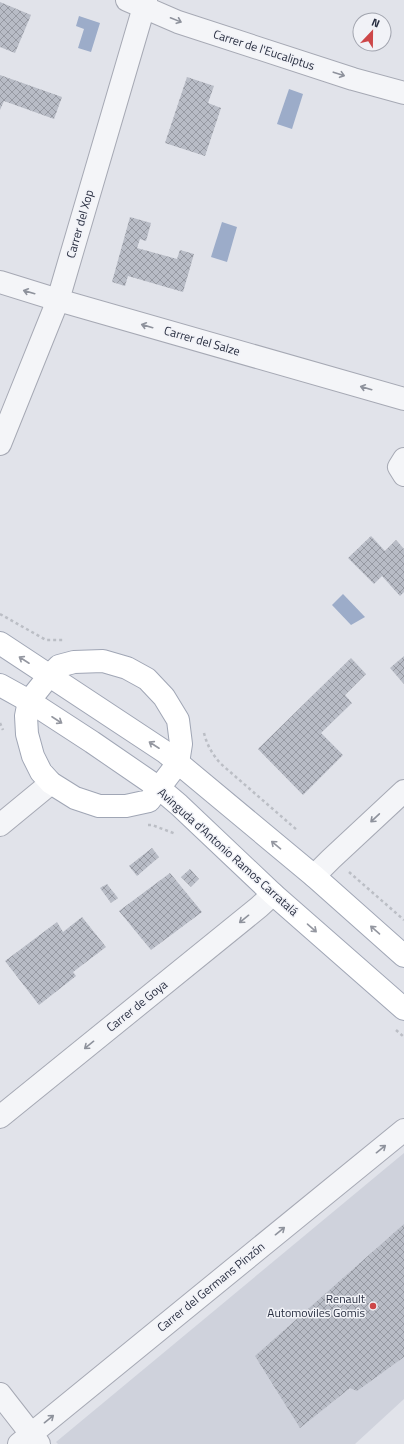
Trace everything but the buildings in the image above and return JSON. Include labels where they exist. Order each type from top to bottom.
[{"type":"main road","points":[[0,644],[165,752],[314,876],[404,956]]},
{"type":"main road","points":[[103,661],[127,668],[147,678],[164,697],[178,720],[181,744],[178,763],[149,801],[126,806],[99,806],[75,798],[51,783],[41,772],[33,756],[27,734],[26,716],[29,702],[49,676],[59,666],[74,662],[103,661]]},
{"type":"main road","name":"Avinguda d'Antonio Ramos Carratalá","points":[[0,685],[92,742],[159,788],[274,894],[404,1009]]},
{"type":"street","name":"Carrer de l'Eucaliptus","points":[[139,2],[178,22],[353,79],[404,93]]},
{"type":"street","name":"Carrer del Xop","points":[[0,444],[58,300],[139,2]]},
{"type":"street","name":"Carrer del Salze","points":[[0,282],[404,399]]},
{"type":"street","points":[[404,459],[399,467],[404,475]]},
{"type":"street","points":[[0,825],[51,783]]},
{"type":"street","points":[[314,876],[404,791]]},
{"type":"street","name":"Carrer de Goya","points":[[0,1117],[274,894]]},
{"type":"street","name":"Carrer del Germans Pinzón","points":[[30,1441],[404,1130]]},
{"type":"street","points":[[0,1394],[30,1441]]},
{"type":"path","points":[[0,614],[46,640],[70,640]]},
{"type":"path","points":[[0,723],[4,734]]},
{"type":"path","points":[[204,732],[209,748],[214,757],[300,833]]},
{"type":"path","points":[[144,825],[152,825],[178,835]]},
{"type":"path","points":[[331,859],[349,872],[404,920]]},
{"type":"path","points":[[392,1027],[404,1037]]},
{"type":"shaded area","points":[[404,1153],[404,1399],[355,1444],[58,1444],[56,1442]]},
{"type":"water","points":[[79,16],[100,23],[91,52],[78,48],[84,29],[76,26]]},
{"type":"water","points":[[289,89],[303,94],[292,129],[277,124]]},
{"type":"water","points":[[222,222],[237,227],[227,262],[211,257]]},
{"type":"water","points":[[343,594],[365,617],[351,625],[332,605]]},
{"type":"place","name":"Renault Automoviles Gomis","points":[[373,1306]]}]
